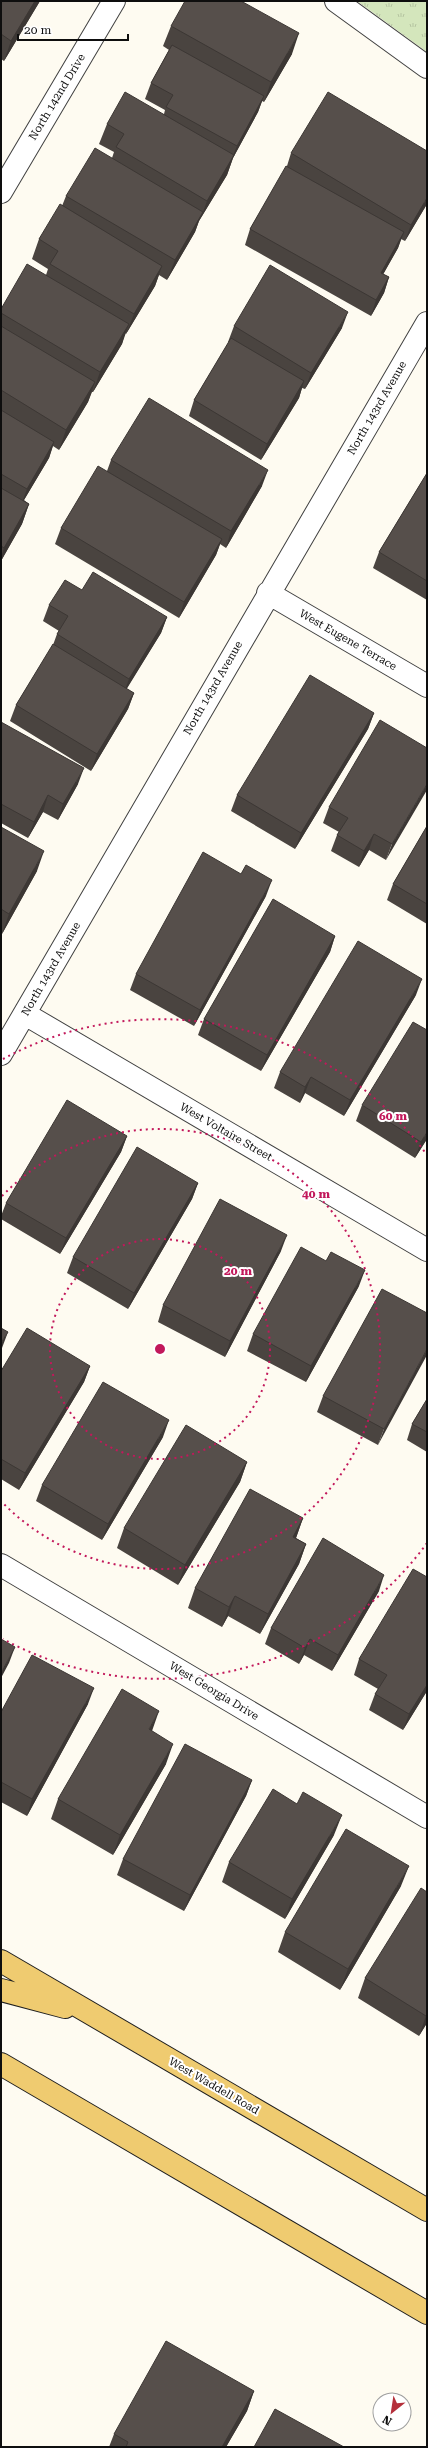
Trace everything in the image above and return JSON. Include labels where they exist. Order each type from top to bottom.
[{"type":"main road","name":"West Waddell Road","points":[[1,1961],[427,2210]]},
{"type":"main road","points":[[1,1990],[91,2014]]},
{"type":"main road","points":[[1,2064],[427,2313]]},
{"type":"street","name":"North 142nd Drive","points":[[1,192],[114,1]]},
{"type":"street","points":[[336,1],[427,68]]},
{"type":"street","name":"North 143rd Avenue","points":[[1,1054],[268,593],[427,323]]},
{"type":"street","name":"West Eugene Terrace","points":[[268,593],[427,686]]},
{"type":"street","name":"West Voltaire Street","points":[[25,1014],[427,1250]]},
{"type":"street","name":"West Georgia Drive","points":[[1,1565],[427,1817]]},
{"type":"green space","points":[[357,1],[427,1],[427,52]]},
{"type":"building","points":[[1,1],[35,1],[11,41],[1,34]]},
{"type":"building","points":[[185,1],[241,1],[299,33],[271,82],[171,26]]},
{"type":"building","points":[[172,45],[264,96],[237,146],[166,107],[173,95],[151,83]]},
{"type":"building","points":[[125,92],[234,155],[207,201],[116,147],[124,134],[107,124]]},
{"type":"building","points":[[328,92],[427,151],[427,198],[411,225],[291,153]]},
{"type":"building","points":[[95,148],[203,212],[175,260],[66,196]]},
{"type":"building","points":[[286,166],[404,232],[381,273],[389,277],[376,300],[250,229]]},
{"type":"building","points":[[60,204],[162,266],[134,314],[50,264],[58,251],[39,239]]},
{"type":"building","points":[[27,264],[129,324],[100,372],[1,313],[1,309]]},
{"type":"building","points":[[270,265],[348,312],[311,373],[234,326]]},
{"type":"building","points":[[1,326],[95,382],[66,430],[1,390]]},
{"type":"building","points":[[231,338],[304,381],[267,444],[194,400]]},
{"type":"building","points":[[149,398],[268,470],[231,531],[111,460]]},
{"type":"building","points":[[1,410],[54,442],[27,489],[1,474]]},
{"type":"building","points":[[98,466],[222,539],[184,602],[61,528]]},
{"type":"building","points":[[427,473],[427,581],[379,552]]},
{"type":"building","points":[[1,488],[29,504],[4,548],[1,546]]},
{"type":"building","points":[[93,572],[167,617],[129,679],[57,634],[68,616],[49,605],[65,580],[82,590]]},
{"type":"building","points":[[53,644],[134,693],[97,754],[16,705]]},
{"type":"building","points":[[310,675],[374,713],[301,833],[237,795]]},
{"type":"building","points":[[380,720],[427,748],[427,784],[392,844],[374,834],[364,851],[337,835],[348,818],[329,807]]},
{"type":"building","points":[[1,722],[84,768],[63,804],[48,795],[34,822],[1,804]]},
{"type":"building","points":[[427,826],[427,904],[393,884]]},
{"type":"building","points":[[1,827],[44,851],[9,914],[1,909]]},
{"type":"building","points":[[203,852],[241,874],[246,865],[272,880],[200,1010],[136,974]]},
{"type":"building","points":[[273,899],[335,936],[267,1055],[204,1019]]},
{"type":"building","points":[[358,941],[422,979],[350,1100],[311,1077],[305,1087],[280,1072]]},
{"type":"building","points":[[413,1022],[427,1030],[427,1132],[421,1142],[362,1105]]},
{"type":"building","points":[[67,1100],[127,1136],[66,1238],[6,1203]]},
{"type":"building","points":[[137,1147],[198,1183],[134,1293],[73,1257]]},
{"type":"building","points":[[220,1199],[287,1235],[230,1341],[163,1305]]},
{"type":"building","points":[[301,1247],[326,1261],[331,1252],[365,1270],[311,1366],[253,1334]]},
{"type":"building","points":[[382,1289],[427,1313],[427,1349],[384,1429],[323,1396]]},
{"type":"building","points":[[1,1328],[8,1332],[1,1343]]},
{"type":"building","points":[[27,1328],[90,1366],[25,1473],[1,1459],[1,1371]]},
{"type":"building","points":[[103,1382],[169,1420],[108,1524],[42,1485]]},
{"type":"building","points":[[427,1399],[427,1432],[412,1424]]},
{"type":"building","points":[[186,1425],[247,1462],[185,1565],[124,1528]]},
{"type":"building","points":[[250,1489],[303,1518],[293,1537],[306,1544],[268,1614],[235,1596],[229,1607],[195,1588]]},
{"type":"building","points":[[323,1538],[384,1575],[338,1655],[310,1639],[305,1648],[271,1628]]},
{"type":"building","points":[[413,1569],[427,1577],[427,1685],[409,1714],[375,1694],[387,1675],[359,1659]]},
{"type":"building","points":[[1,1639],[15,1647],[1,1673]]},
{"type":"building","points":[[32,1655],[94,1688],[32,1799],[1,1782],[1,1712]]},
{"type":"building","points":[[122,1689],[159,1711],[149,1729],[173,1744],[120,1835],[58,1799]]},
{"type":"building","points":[[185,1744],[252,1780],[190,1895],[123,1859]]},
{"type":"building","points":[[273,1789],[297,1804],[303,1792],[342,1815],[292,1899],[229,1862]]},
{"type":"building","points":[[346,1829],[409,1866],[348,1969],[285,1932]]},
{"type":"building","points":[[421,1888],[427,1892],[426,2016],[365,1978]]},
{"type":"building","points":[[166,2341],[254,2391],[222,2447],[126,2447],[128,2442],[114,2434]]},
{"type":"building","points":[[275,2409],[344,2447],[254,2447]]}]
